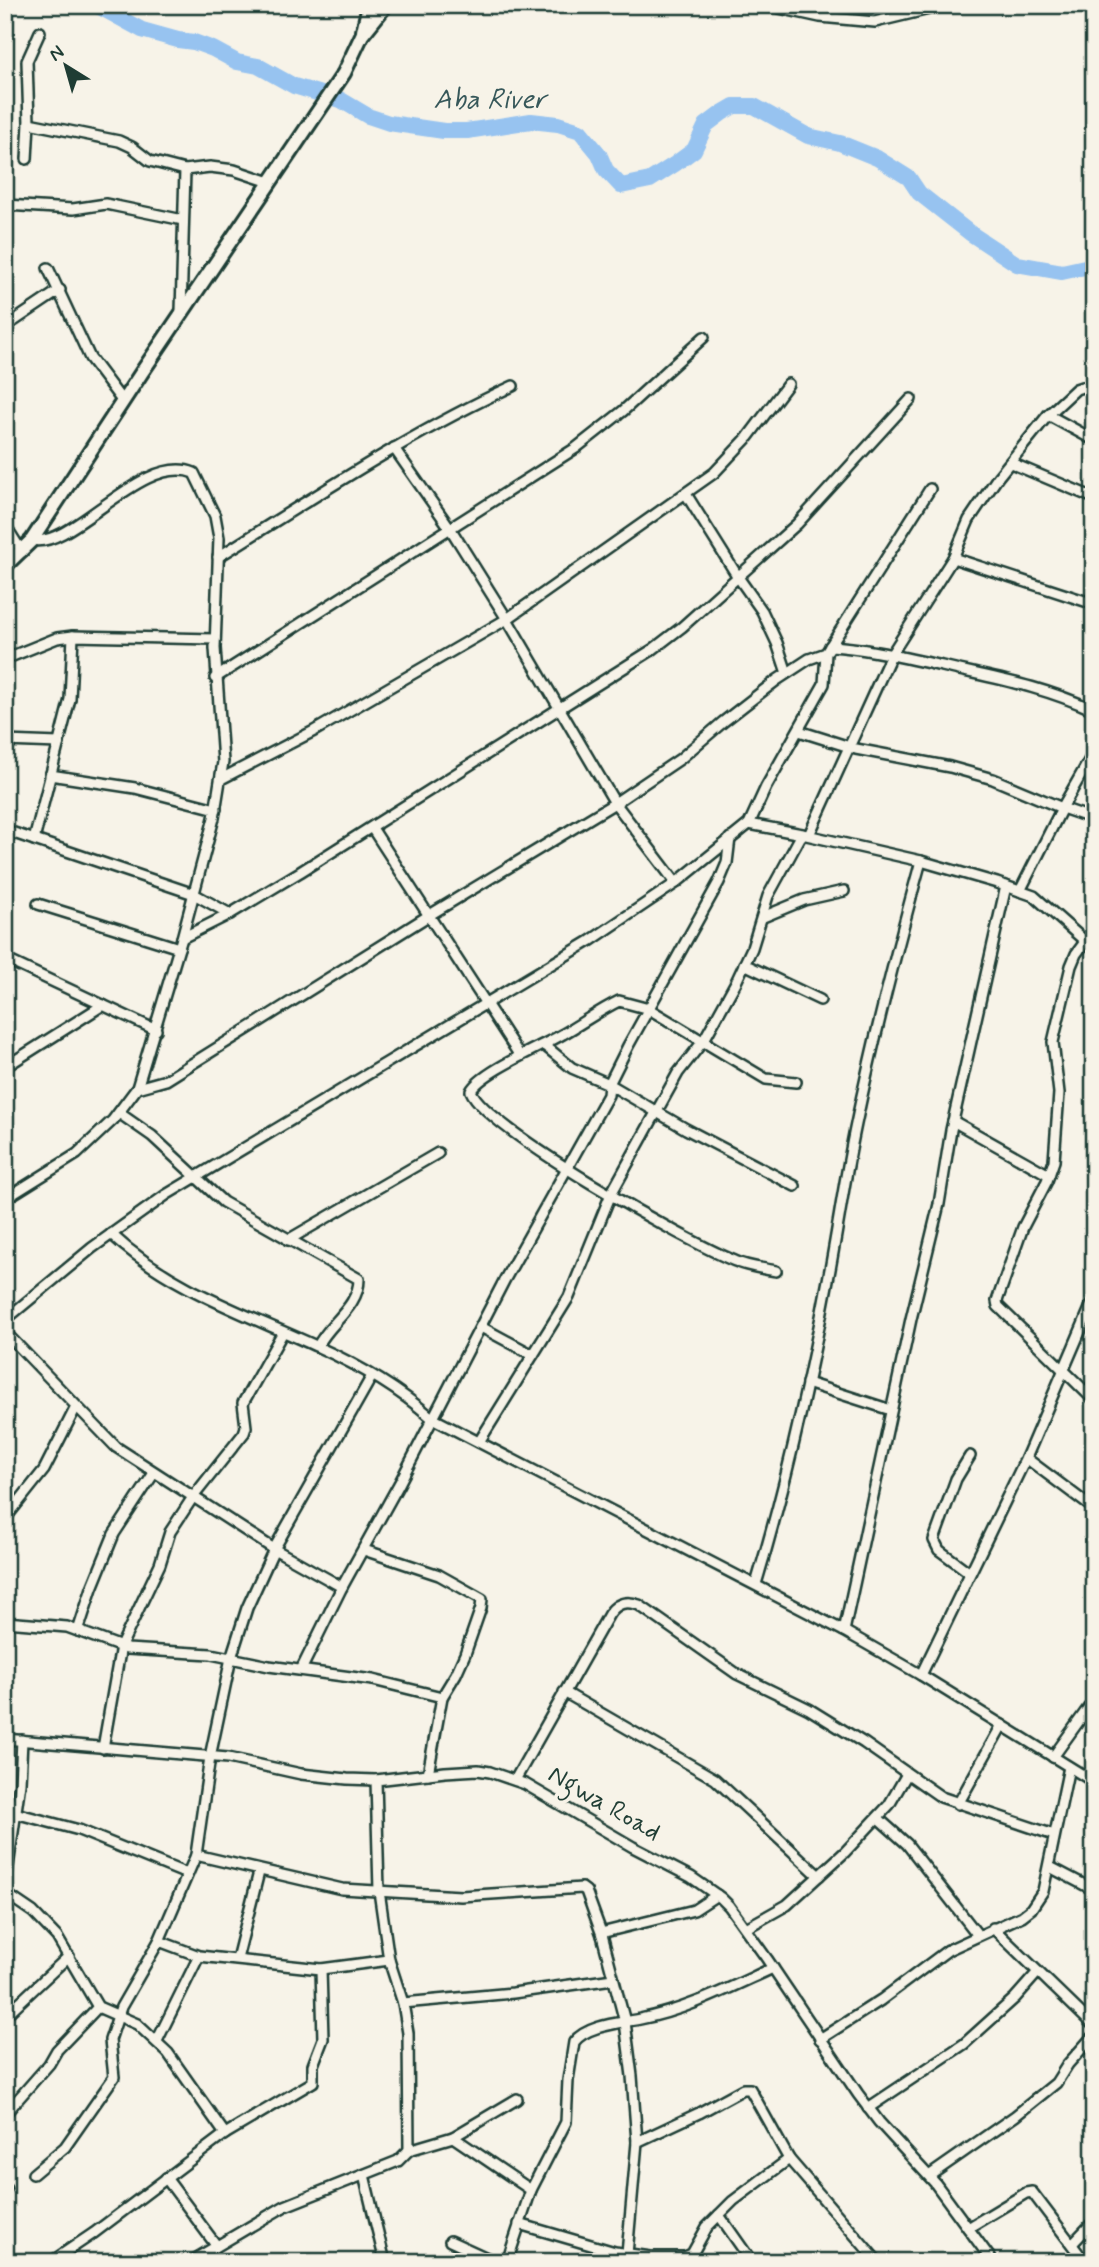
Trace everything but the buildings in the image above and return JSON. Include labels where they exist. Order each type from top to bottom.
[{"type":"street","points":[[5,566],[32,540],[344,73],[362,35],[369,5]]},
{"type":"street","points":[[362,35],[386,5]]},
{"type":"street","points":[[765,5],[820,17],[875,22],[946,5]]},
{"type":"street","points":[[27,159],[27,61],[40,32]]},
{"type":"street","points":[[29,123],[119,141],[150,161],[185,170],[210,167],[234,170],[270,182]]},
{"type":"street","points":[[181,314],[185,170]]},
{"type":"street","points":[[5,205],[73,208],[106,204],[183,220]]},
{"type":"street","points":[[48,268],[90,358],[123,402]]},
{"type":"street","points":[[5,327],[60,290]]},
{"type":"street","points":[[215,678],[576,448],[622,411],[704,337]]},
{"type":"street","points":[[221,779],[314,731],[507,619],[686,494],[723,464],[748,437],[788,384]]},
{"type":"street","points":[[218,557],[394,448],[458,411],[513,386]]},
{"type":"street","points":[[479,1442],[575,1284],[581,1263],[611,1194],[678,1073],[704,1040],[744,964],[776,880],[806,834],[891,655],[953,558],[969,520],[998,477],[1048,415],[1076,389],[1082,387],[1094,390]]},
{"type":"street","points":[[38,904],[181,943],[372,828],[652,650],[682,627],[805,516],[911,399]]},
{"type":"street","points":[[1048,415],[1094,440]]},
{"type":"street","points":[[394,448],[450,528],[507,619],[615,803],[676,883]]},
{"type":"street","points":[[1011,463],[1094,498]]},
{"type":"street","points":[[5,1199],[77,1154],[119,1113],[137,1088],[181,943],[216,809],[223,740],[215,678],[219,538],[215,516],[194,473],[183,469],[164,472],[111,499],[54,538],[41,543],[32,540]]},
{"type":"street","points":[[5,1320],[111,1234],[196,1176],[598,936],[676,883],[749,824],[766,787],[824,684],[828,650],[930,489]]},
{"type":"street","points":[[686,494],[766,620],[787,673]]},
{"type":"street","points":[[5,525],[22,552]]},
{"type":"street","points":[[953,558],[1094,604]]},
{"type":"street","points":[[5,659],[57,638],[73,636],[215,639]]},
{"type":"street","points":[[34,840],[70,699],[73,636]]},
{"type":"street","points":[[137,1088],[166,1080],[615,803],[680,759],[730,716],[787,673],[828,650],[866,648],[1018,682],[1049,691],[1094,710]]},
{"type":"street","points":[[799,731],[849,747],[950,767],[993,779],[1094,819]]},
{"type":"street","points":[[5,741],[59,743]]},
{"type":"street","points":[[1020,891],[1094,752]]},
{"type":"street","points":[[50,775],[135,788],[216,809]]},
{"type":"street","points":[[749,824],[806,834],[921,862],[1034,896],[1094,949]]},
{"type":"street","points":[[372,828],[520,1056]]},
{"type":"street","points":[[5,830],[194,894],[230,914]]},
{"type":"street","points":[[301,1670],[505,1279],[569,1168],[608,1095],[609,1084],[719,882],[727,863],[730,838]]},
{"type":"street","points":[[756,1584],[776,1517],[807,1383],[856,1124],[890,975],[921,862]]},
{"type":"street","points":[[844,1631],[1006,886]]},
{"type":"street","points":[[763,917],[804,900],[844,891]]},
{"type":"street","points":[[1085,942],[1071,966],[1053,1042],[1059,1093],[1056,1149],[1049,1175],[1023,1227],[996,1301],[1094,1400]]},
{"type":"street","points":[[5,959],[156,1030]]},
{"type":"street","points":[[744,964],[820,999]]},
{"type":"street","points":[[776,1271],[748,1266],[725,1257],[611,1194],[508,1130],[484,1110],[472,1095],[472,1088],[520,1056],[619,1001],[649,1009],[766,1079],[796,1083]]},
{"type":"street","points":[[5,1067],[103,1006]]},
{"type":"street","points":[[544,1045],[572,1068],[609,1084],[795,1186]]},
{"type":"street","points":[[119,1113],[152,1136],[230,1207],[359,1279],[359,1287],[352,1303],[327,1329],[318,1346]]},
{"type":"street","points":[[953,1121],[1049,1175]]},
{"type":"street","points":[[288,1240],[438,1153]]},
{"type":"street","points":[[111,1234],[144,1261],[177,1282],[318,1346],[404,1396],[432,1418],[844,1631],[921,1675],[1094,1782]]},
{"type":"street","points":[[921,1675],[1026,1458],[1094,1299]]},
{"type":"street","points":[[481,1327],[533,1355]]},
{"type":"street","points":[[5,1332],[116,1447],[274,1549],[342,1587]]},
{"type":"street","points":[[103,1748],[121,1647],[160,1564],[170,1532],[193,1497],[244,1433],[246,1427],[243,1403],[283,1332]]},
{"type":"street","points":[[33,2174],[65,2147],[108,2089],[115,2071],[110,2040],[128,1994],[159,1941],[196,1856],[210,1757],[231,1658],[256,1587],[274,1549],[372,1376]]},
{"type":"street","points":[[807,1383],[891,1410]]},
{"type":"street","points":[[5,1519],[44,1470],[76,1407]]},
{"type":"street","points":[[970,1455],[956,1479],[934,1540],[939,1550],[970,1573]]},
{"type":"street","points":[[1026,1458],[1094,1509]]},
{"type":"street","points":[[78,1631],[114,1534],[154,1473]]},
{"type":"street","points":[[364,1550],[439,1575],[482,1599],[465,1654],[442,1697],[428,1774]]},
{"type":"street","points":[[515,1780],[614,1608],[621,1603],[633,1603],[737,1674],[809,1709],[864,1743],[941,1797],[1054,1835]]},
{"type":"street","points":[[5,1622],[48,1624],[135,1650],[211,1654],[373,1680],[442,1697]]},
{"type":"street","points":[[564,1692],[715,1779],[819,1876]]},
{"type":"street","points":[[1054,1757],[1094,1700]]},
{"type":"street","points":[[958,1804],[1002,1725]]},
{"type":"street","name":"Ngwa Road","points":[[5,1739],[158,1750],[228,1758],[301,1774],[376,1780],[478,1770],[515,1780],[538,1790],[633,1847],[691,1877],[729,1906],[868,2108],[929,2176],[993,2262]]},
{"type":"street","points":[[22,1740],[5,1890],[46,1924],[69,1956],[98,2007],[137,2024],[157,2040],[188,2079],[225,2134]]},
{"type":"street","points":[[820,2039],[881,2000],[947,1950],[977,1934],[1022,1916],[1031,1909],[1043,1891],[1050,1867],[1069,1767]]},
{"type":"street","points":[[746,1928],[788,1905],[819,1876],[878,1818],[897,1793],[907,1774]]},
{"type":"street","points":[[376,1780],[379,1891],[389,1960],[403,2003],[408,2033],[409,2150]]},
{"type":"street","points":[[15,1813],[79,1830],[187,1874]]},
{"type":"street","points":[[878,1818],[907,1844],[977,1934]]},
{"type":"street","points":[[196,1856],[342,1889],[461,1896],[582,1888],[590,1896],[625,2022],[637,2142],[627,2253]]},
{"type":"street","points":[[1050,1867],[1094,1890]]},
{"type":"street","points":[[237,1959],[259,1872]]},
{"type":"street","points":[[602,1935],[605,1932],[694,1910],[717,1895]]},
{"type":"street","points":[[992,1928],[1094,2026]]},
{"type":"street","points":[[159,1941],[199,1956],[321,1969],[389,1960]]},
{"type":"street","points":[[5,2017],[69,1956]]},
{"type":"street","points":[[157,2040],[199,1956]]},
{"type":"street","points":[[508,2262],[531,2190],[566,2122],[568,2080],[575,2042],[585,2033],[678,2009],[773,1968]]},
{"type":"street","points":[[51,2262],[94,2233],[225,2134],[313,2082],[313,2065],[323,2039],[321,1969]]},
{"type":"street","points":[[868,2108],[964,2045],[1015,1998],[1038,1972]]},
{"type":"street","points":[[403,2003],[513,1993],[613,1979]]},
{"type":"street","points":[[5,2114],[49,2064],[57,2050],[98,2007]]},
{"type":"street","points":[[929,2176],[1056,2084],[1068,2064],[1094,2035]]},
{"type":"street","points":[[637,2142],[678,2124],[743,2089],[750,2090],[789,2159],[878,2262]]},
{"type":"street","points":[[190,2262],[285,2206],[398,2161],[409,2150],[453,2137],[517,2099]]},
{"type":"street","points":[[453,2137],[531,2190]]},
{"type":"street","points":[[519,2224],[615,2252],[651,2259],[685,2257],[692,2254],[707,2227],[733,2201],[789,2159]]},
{"type":"street","points":[[363,2175],[382,2261]]},
{"type":"street","points":[[166,2178],[216,2245]]},
{"type":"street","points":[[968,2228],[1031,2192],[1085,2262]]},
{"type":"street","points":[[719,2215],[752,2262]]},
{"type":"street","points":[[1072,2244],[1094,2221]]},
{"type":"street","points":[[450,2241],[496,2262]]},
{"type":"waterway","name":"Aba River","points":[[96,5],[142,30],[213,49],[237,62],[258,66],[294,86],[341,100],[368,116],[389,123],[444,131],[467,131],[531,121],[558,124],[580,131],[599,154],[606,170],[621,186],[650,180],[675,164],[694,150],[706,125],[722,113],[734,106],[754,106],[808,136],[840,143],[877,158],[909,178],[919,193],[970,233],[1017,264],[1062,272],[1094,265]]}]
